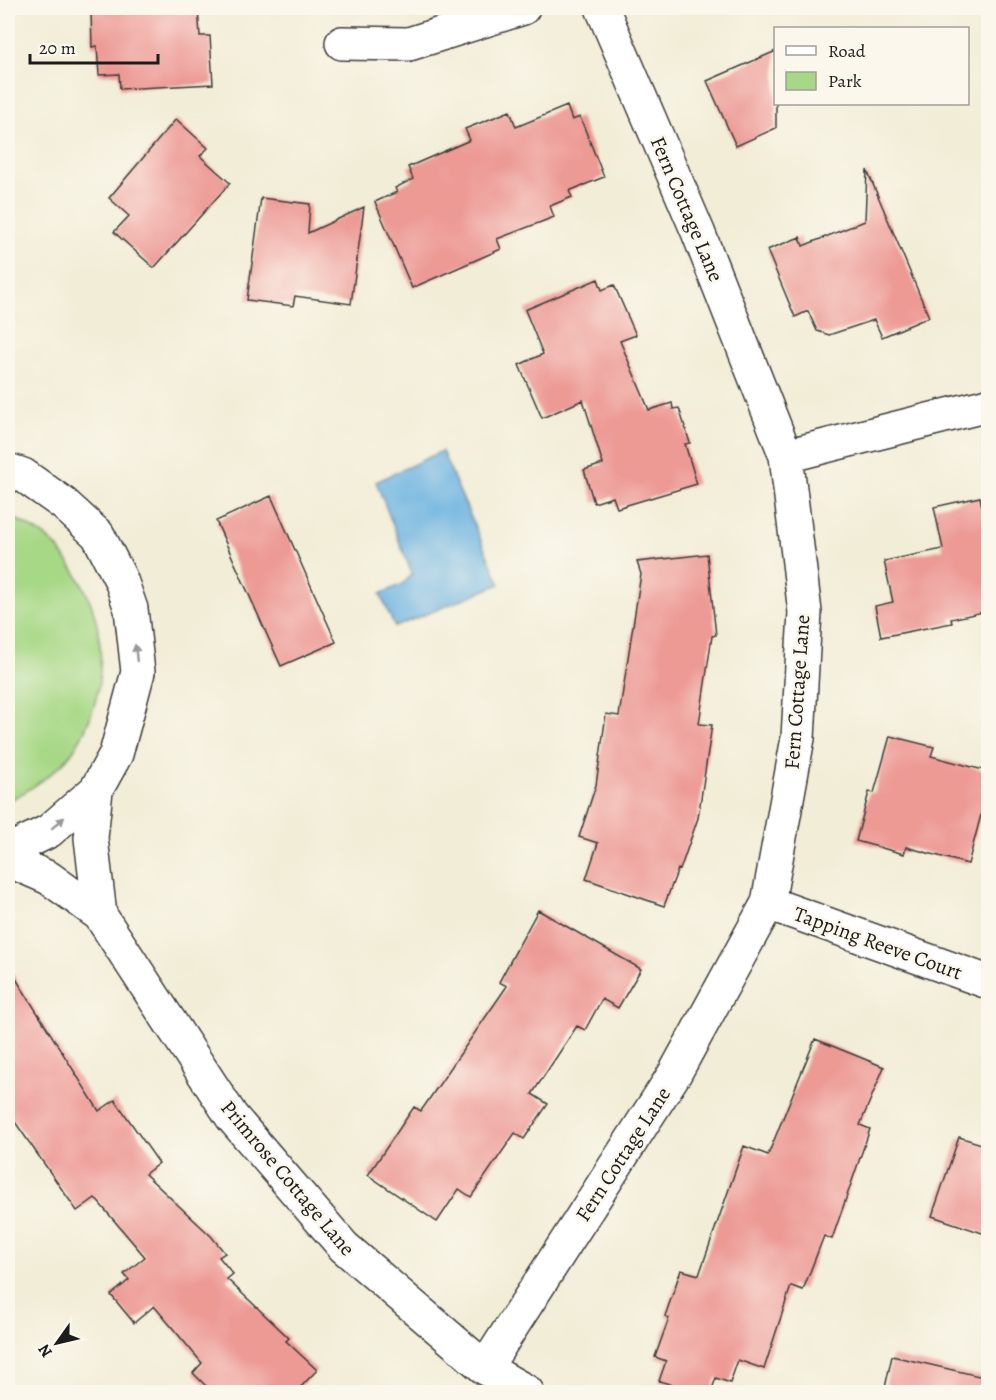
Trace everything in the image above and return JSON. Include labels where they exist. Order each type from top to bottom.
[{"type":"street","points":[[342,43],[409,44],[523,8]]},
{"type":"street","name":"Fern Cottage Lane","points":[[485,1368],[675,1073],[768,903],[798,738],[805,612],[786,456],[698,232],[602,8]]},
{"type":"street","points":[[786,456],[988,405]]},
{"type":"street","points":[[8,851],[49,831],[96,790],[116,754],[138,672],[131,609],[121,579],[98,535],[64,504],[13,465]]},
{"type":"street","name":"Primrose Cottage Lane","points":[[96,790],[91,838],[100,915]]},
{"type":"street","name":"Primrose Cottage Lane","points":[[8,860],[49,878],[100,915],[232,1117],[344,1247],[485,1368],[527,1392]]},
{"type":"street","name":"Tapping Reeve Court","points":[[768,903],[988,982]]},
{"type":"green space","points":[[8,515],[49,540],[68,562],[82,584],[92,607],[98,631],[100,656],[99,681],[94,705],[73,751],[43,780],[8,801]]},
{"type":"water","points":[[442,451],[500,584],[395,627],[380,594],[403,584],[412,574],[376,482]]},
{"type":"building","points":[[198,8],[200,36],[210,36],[213,84],[120,89],[119,74],[99,75],[97,46],[92,47],[91,10]]},
{"type":"building","points":[[774,52],[776,128],[736,146],[707,81]]},
{"type":"building","points":[[567,106],[572,120],[580,117],[604,177],[569,191],[572,197],[550,206],[554,217],[497,239],[501,249],[412,288],[375,202],[397,192],[395,188],[413,179],[408,167],[470,140],[465,129],[510,111],[516,127]]},
{"type":"building","points":[[176,119],[208,148],[200,156],[230,183],[154,268],[114,232],[129,216],[109,198]]},
{"type":"building","points":[[867,170],[929,317],[882,337],[874,320],[829,335],[817,331],[808,311],[795,317],[767,250],[800,237],[803,246],[865,221]]},
{"type":"building","points":[[261,198],[310,204],[308,233],[364,207],[351,304],[295,296],[293,306],[247,300]]},
{"type":"building","points":[[598,279],[602,290],[614,285],[636,335],[620,341],[649,410],[672,403],[673,409],[679,408],[690,443],[685,444],[697,484],[617,508],[613,497],[594,503],[584,470],[603,464],[583,400],[542,418],[519,365],[543,354],[525,310]]},
{"type":"building","points":[[271,496],[336,642],[281,666],[216,521]]},
{"type":"building","points":[[980,497],[988,536],[988,611],[951,619],[952,623],[881,637],[875,606],[893,602],[884,561],[943,549],[934,507]]},
{"type":"building","points":[[707,554],[716,635],[712,636],[699,724],[712,725],[698,818],[680,870],[678,869],[664,906],[586,879],[598,843],[579,837],[596,785],[606,714],[619,716],[641,574],[637,562]]},
{"type":"building","points":[[890,736],[934,747],[931,756],[987,771],[982,791],[987,792],[968,864],[906,847],[904,854],[856,841],[869,792],[874,793]]},
{"type":"building","points":[[538,910],[641,969],[618,1008],[602,999],[585,1030],[577,1026],[532,1094],[548,1104],[524,1139],[515,1133],[471,1197],[459,1189],[437,1222],[368,1175],[414,1107],[421,1111],[507,986],[499,982]]},
{"type":"building","points":[[8,966],[99,1111],[115,1100],[159,1163],[145,1174],[211,1236],[225,1253],[219,1257],[233,1274],[227,1279],[289,1338],[286,1341],[317,1370],[296,1392],[212,1392],[193,1373],[202,1363],[154,1306],[134,1323],[111,1295],[129,1280],[124,1274],[145,1257],[95,1198],[77,1211],[8,1112]]},
{"type":"building","points":[[815,1039],[884,1067],[860,1125],[870,1129],[832,1239],[824,1236],[803,1290],[791,1286],[764,1369],[738,1360],[730,1383],[716,1378],[711,1392],[698,1392],[659,1381],[666,1361],[655,1357],[669,1318],[665,1316],[681,1270],[699,1275],[744,1146],[768,1155]]},
{"type":"building","points":[[959,1137],[988,1146],[988,1235],[932,1216]]},
{"type":"building","points":[[892,1356],[988,1378],[988,1392],[884,1392]]}]
